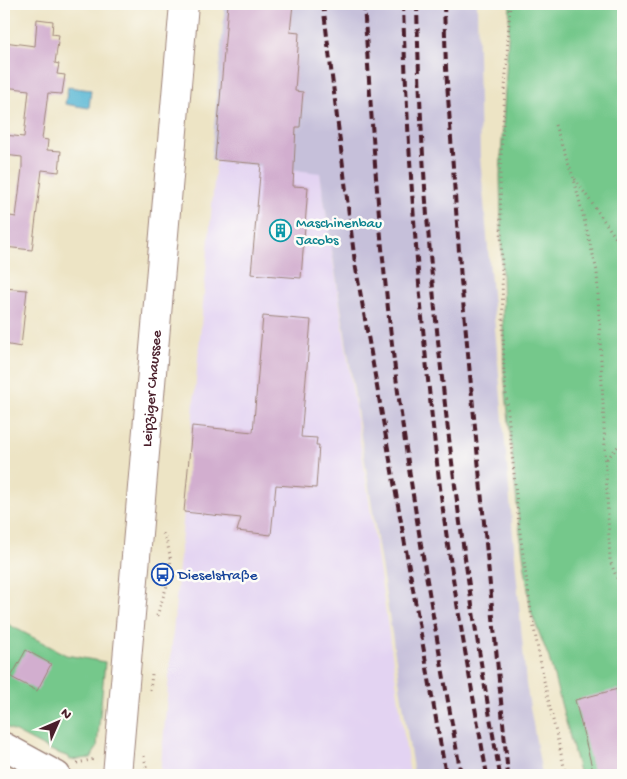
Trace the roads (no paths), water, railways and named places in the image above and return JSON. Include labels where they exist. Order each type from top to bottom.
[{"type":"main road","name":"Leipziger Chaussee","points":[[118,775],[184,4]]},
{"type":"street","points":[[4,746],[57,775]]},
{"type":"water","points":[[68,87],[91,90],[89,108],[65,104]]},
{"type":"railway","points":[[323,4],[355,263],[446,775]]},
{"type":"railway","points":[[364,4],[378,206],[397,383],[422,551],[461,775]]},
{"type":"railway","points":[[403,4],[414,220],[434,436],[451,564],[487,775]]},
{"type":"railway","points":[[417,4],[426,198],[444,391],[455,488],[500,775]]},
{"type":"railway","points":[[444,4],[446,68],[461,280],[508,775]]},
{"type":"place","name":"Maschinenbau Jacobs","points":[[280,231]]},
{"type":"place","name":"Dieselstraße","points":[[162,574]]}]
